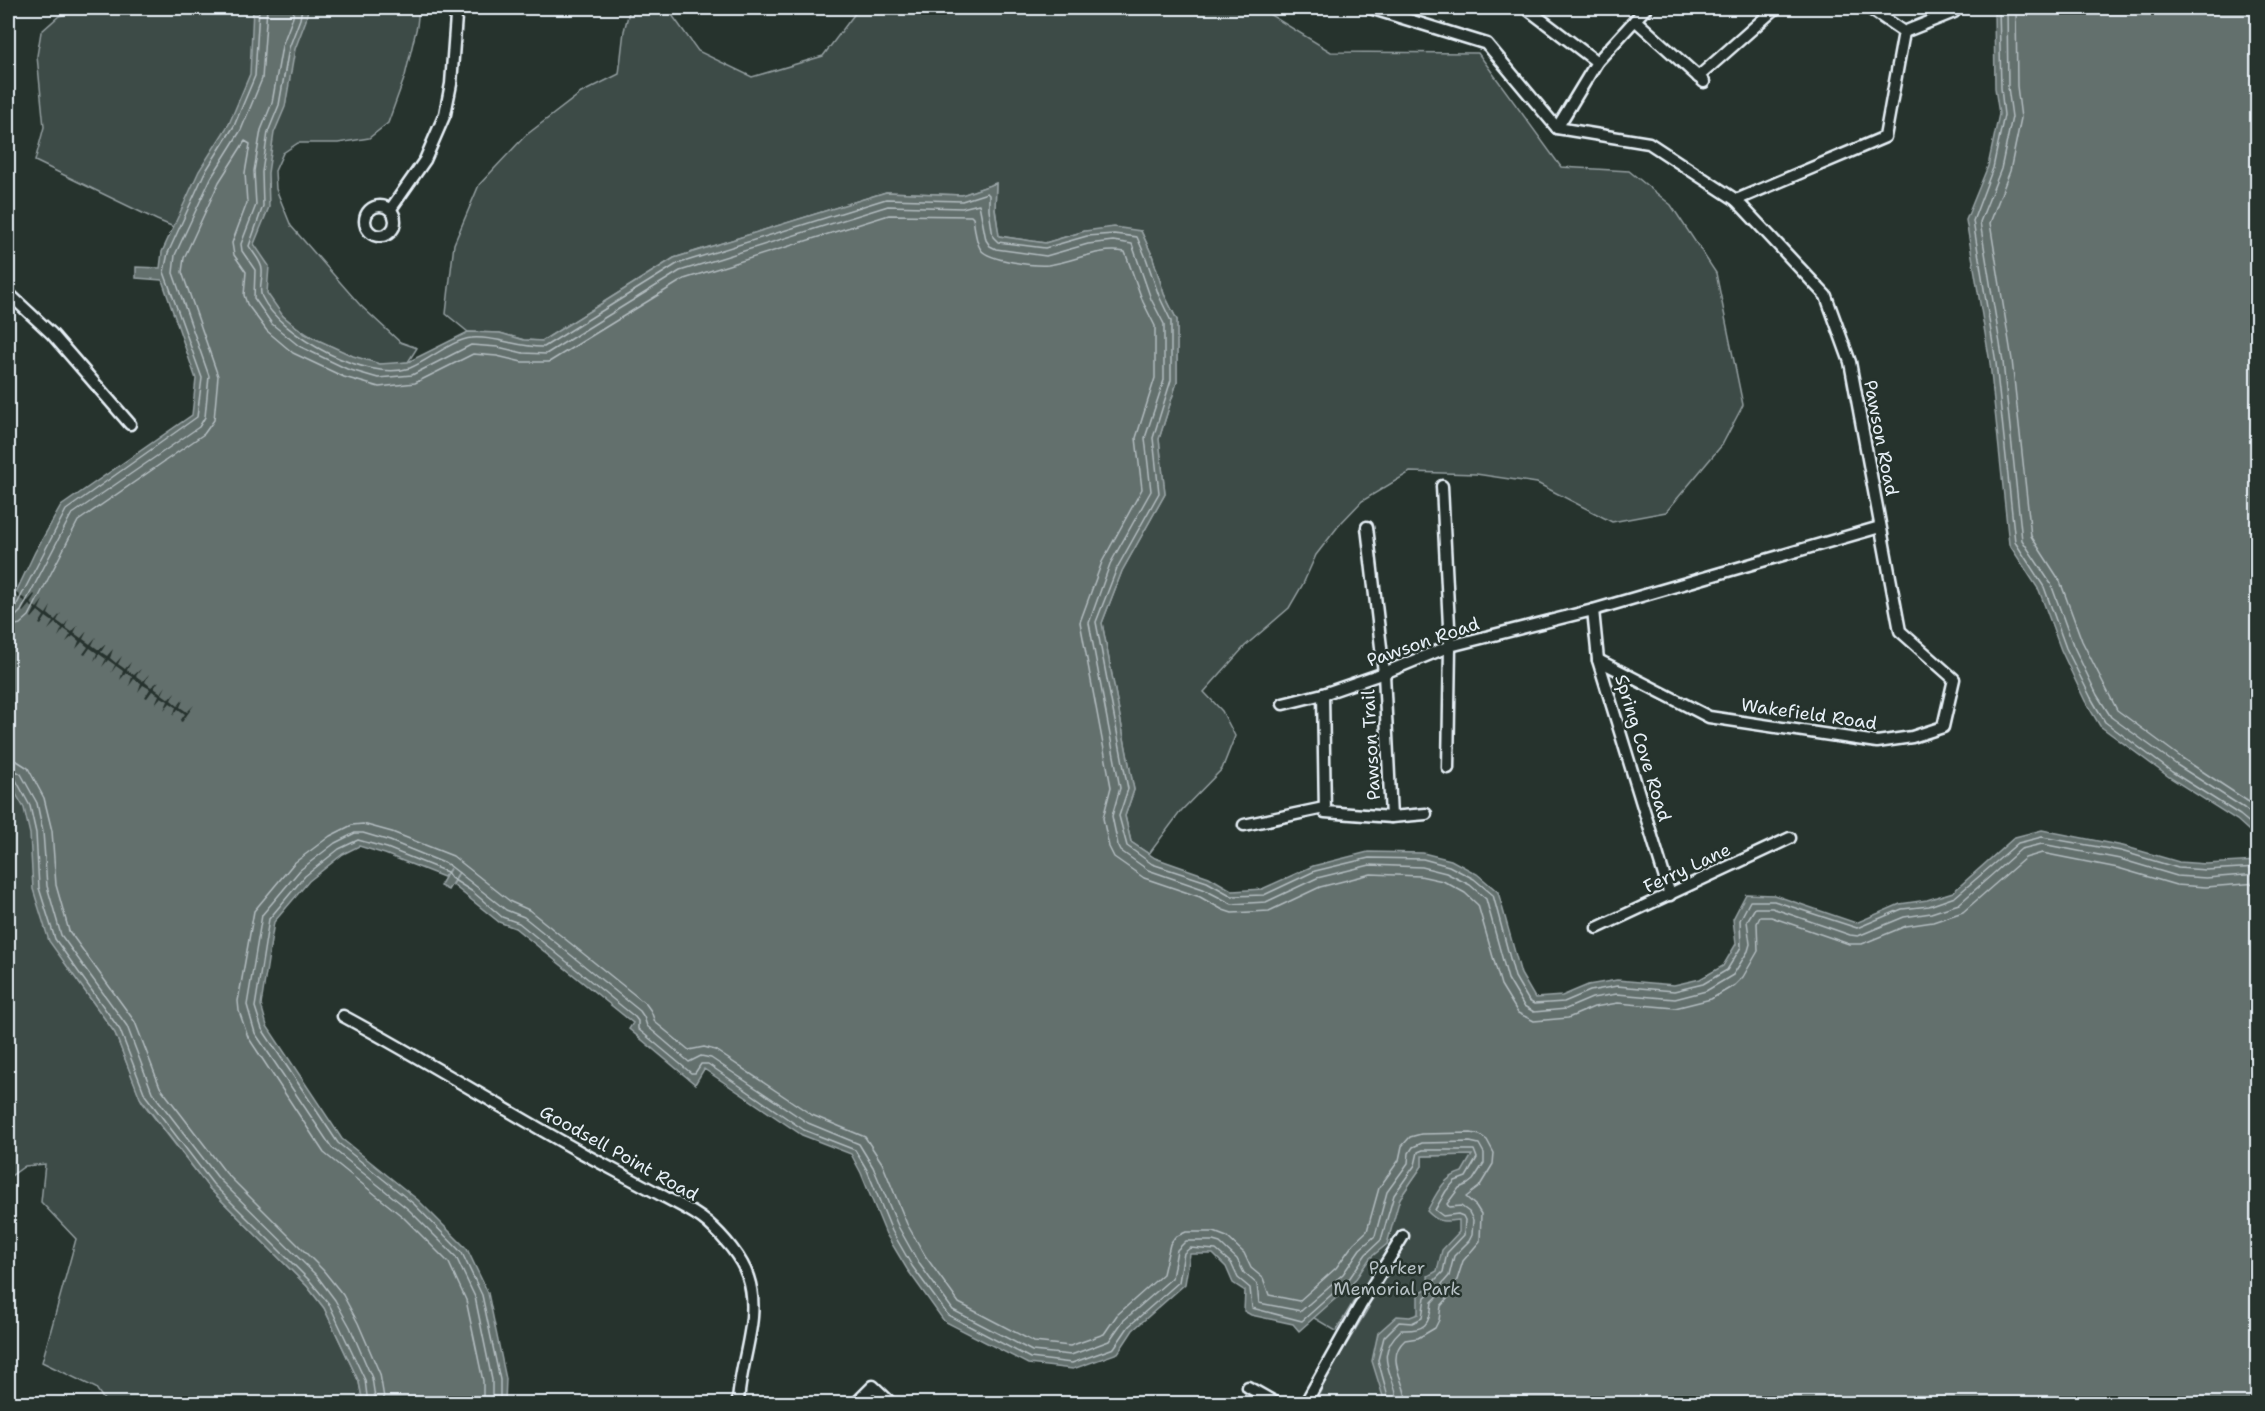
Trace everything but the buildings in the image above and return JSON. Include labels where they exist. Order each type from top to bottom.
[{"type":"street","points":[[390,210],[425,160],[445,114],[451,84],[456,16],[459,8]]},
{"type":"street","points":[[1370,8],[1487,44],[1557,128],[1597,62],[1646,8]]},
{"type":"street","points":[[1526,8],[1597,62]]},
{"type":"street","points":[[1635,20],[1701,79],[1776,8]]},
{"type":"street","points":[[1869,8],[1904,32]]},
{"type":"street","points":[[1904,32],[1954,12],[1957,8]]},
{"type":"street","points":[[1736,200],[1885,137],[1904,32]]},
{"type":"street","name":"Pawson Road","points":[[1283,704],[1323,694],[1384,673],[1450,646],[1593,610],[1880,526],[1850,362],[1826,296],[1736,200],[1649,143],[1557,128]]},
{"type":"street","points":[[8,292],[52,334],[130,424]]},
{"type":"street","points":[[1442,486],[1450,646],[1448,768]]},
{"type":"street","name":"Wakefield Road","points":[[1598,660],[1709,717],[1877,742],[1935,731],[1943,727],[1954,679],[1900,631],[1880,526]]},
{"type":"street","name":"Pawson Trail","points":[[1367,527],[1384,673],[1391,818]]},
{"type":"street","name":"Spring Cove Road","points":[[1593,610],[1598,660],[1670,895]]},
{"type":"street","points":[[1323,694],[1325,812],[1391,818],[1426,814]]},
{"type":"street","points":[[1244,825],[1324,808]]},
{"type":"street","name":"Ferry Lane","points":[[1597,928],[1790,838]]},
{"type":"street","name":"Goodsell Point Road","points":[[343,1016],[583,1153],[689,1210],[708,1223],[739,1260],[752,1289],[752,1316],[738,1404]]},
{"type":"street","points":[[1305,1404],[1360,1306],[1403,1236]]},
{"type":"street","points":[[855,1404],[873,1386],[892,1404]]},
{"type":"street","points":[[1248,1387],[1278,1404]]},
{"type":"green space","points":[[88,8],[419,8],[405,76],[388,123],[369,138],[338,143],[298,143],[283,153],[275,171],[276,189],[291,226],[360,305],[400,342],[417,348],[408,362],[383,364],[366,361],[316,340],[285,318],[274,306],[266,291],[268,266],[157,220],[35,161],[44,127],[37,56],[41,32],[59,16]]},
{"type":"green space","points":[[630,8],[667,8],[698,51],[752,77],[823,56],[859,8],[1259,8],[1331,52],[1478,53],[1561,167],[1629,171],[1671,205],[1716,273],[1743,405],[1722,445],[1666,512],[1612,522],[1537,483],[1476,474],[1410,472],[1362,501],[1340,524],[1316,555],[1289,608],[1245,646],[1204,692],[1222,711],[1235,736],[1222,769],[1181,811],[1149,854],[1131,842],[1125,816],[1134,790],[1102,623],[1122,571],[1165,494],[1159,439],[1177,382],[1177,320],[1164,294],[1152,255],[1141,231],[1085,231],[1045,243],[999,236],[995,209],[996,183],[962,195],[886,192],[674,258],[542,341],[524,340],[500,333],[468,332],[446,314],[454,244],[479,185],[525,136],[581,93],[619,74],[624,31]]},
{"type":"green space","points":[[8,766],[30,778],[64,962],[115,1033],[142,1102],[209,1188],[307,1286],[324,1308],[359,1382],[363,1403],[106,1403],[96,1388],[42,1362],[76,1239],[41,1202],[45,1164],[25,1166],[8,1178]]},
{"type":"green space","name":"Parker Memorial Park","points":[[1473,1155],[1467,1223],[1393,1403],[1315,1403],[1328,1375],[1369,1307],[1355,1299],[1336,1331],[1304,1312],[1400,1198],[1422,1166],[1422,1156]]},
{"type":"water","points":[[253,8],[308,8],[295,49],[285,107],[274,133],[268,173],[269,207],[254,244],[269,266],[267,293],[283,316],[305,334],[353,356],[380,364],[408,362],[468,332],[500,333],[524,340],[542,341],[674,258],[886,192],[962,195],[996,183],[995,209],[999,236],[1045,243],[1085,231],[1114,227],[1141,231],[1152,255],[1164,294],[1177,320],[1177,382],[1159,439],[1165,494],[1122,571],[1102,623],[1134,790],[1125,816],[1131,842],[1155,858],[1209,877],[1233,891],[1262,889],[1313,866],[1368,852],[1423,853],[1451,860],[1477,874],[1498,892],[1521,974],[1535,998],[1562,996],[1588,985],[1617,980],[1674,985],[1700,979],[1723,966],[1736,944],[1733,919],[1746,894],[1774,895],[1856,923],[1900,904],[1927,900],[1953,892],[2015,837],[2042,830],[2123,846],[2179,862],[2206,864],[2257,861],[2257,1403],[1385,1403],[1372,1361],[1378,1333],[1397,1316],[1410,1317],[1418,1314],[1418,1294],[1429,1287],[1428,1276],[1437,1271],[1442,1250],[1459,1232],[1459,1220],[1442,1221],[1427,1211],[1445,1182],[1455,1174],[1462,1172],[1472,1155],[1422,1156],[1422,1166],[1400,1198],[1387,1244],[1370,1258],[1353,1283],[1299,1331],[1293,1324],[1251,1315],[1244,1311],[1245,1291],[1233,1283],[1226,1267],[1213,1254],[1190,1254],[1185,1284],[1133,1330],[1118,1353],[1073,1369],[1028,1364],[944,1321],[907,1269],[886,1234],[851,1154],[802,1135],[704,1069],[695,1084],[629,1029],[633,1023],[515,928],[499,922],[453,885],[459,872],[448,890],[440,886],[451,867],[444,877],[359,846],[343,854],[309,881],[274,922],[261,1005],[267,1026],[342,1139],[418,1200],[467,1249],[488,1293],[506,1379],[505,1403],[363,1403],[359,1382],[324,1308],[307,1286],[209,1188],[140,1098],[115,1033],[49,941],[33,889],[30,834],[24,808],[8,780],[8,609],[35,552],[61,506],[192,415],[196,379],[162,280],[136,278],[136,267],[160,268],[162,252],[199,171],[229,124],[250,74]]},
{"type":"water","points":[[1994,8],[2257,8],[2257,838],[2237,820],[2169,777],[2100,726],[2085,701],[2061,650],[2039,590],[2009,544],[1990,363],[1966,220],[1988,166],[1999,114],[1995,88]]},
{"type":"pier","points":[[13,591],[28,601],[34,594],[30,603],[37,608],[43,600],[39,609],[46,614],[51,606],[48,614],[55,620],[61,613],[57,621],[64,626],[69,619],[65,627],[72,632],[78,625],[74,633],[81,638],[87,631],[83,639],[90,644],[96,637],[92,645],[99,650],[106,644],[101,652],[107,656],[113,649],[110,658],[116,663],[122,656],[118,664],[125,669],[131,662],[127,670],[134,675],[141,669],[136,676],[143,681],[149,674],[145,682],[151,687],[159,681],[154,688],[161,693],[166,686],[162,694],[169,699],[175,692],[171,700],[178,706],[184,698],[180,707],[187,712],[194,705],[182,722],[180,721],[185,714],[178,709],[173,716],[176,707],[170,703],[164,710],[168,701],[161,697],[155,704],[159,695],[152,691],[147,698],[145,697],[150,689],[143,685],[138,692],[141,683],[134,679],[129,686],[132,677],[126,673],[120,680],[123,671],[116,666],[111,673],[115,665],[108,660],[102,667],[106,659],[99,654],[94,661],[97,653],[90,648],[85,655],[83,654],[88,647],[82,642],[76,649],[79,641],[73,636],[66,642],[71,634],[64,629],[58,637],[62,628],[55,623],[48,630],[53,622],[46,617],[41,625],[39,624],[44,616],[38,611],[32,618],[35,609],[29,605],[23,612],[27,603],[12,594]]}]
